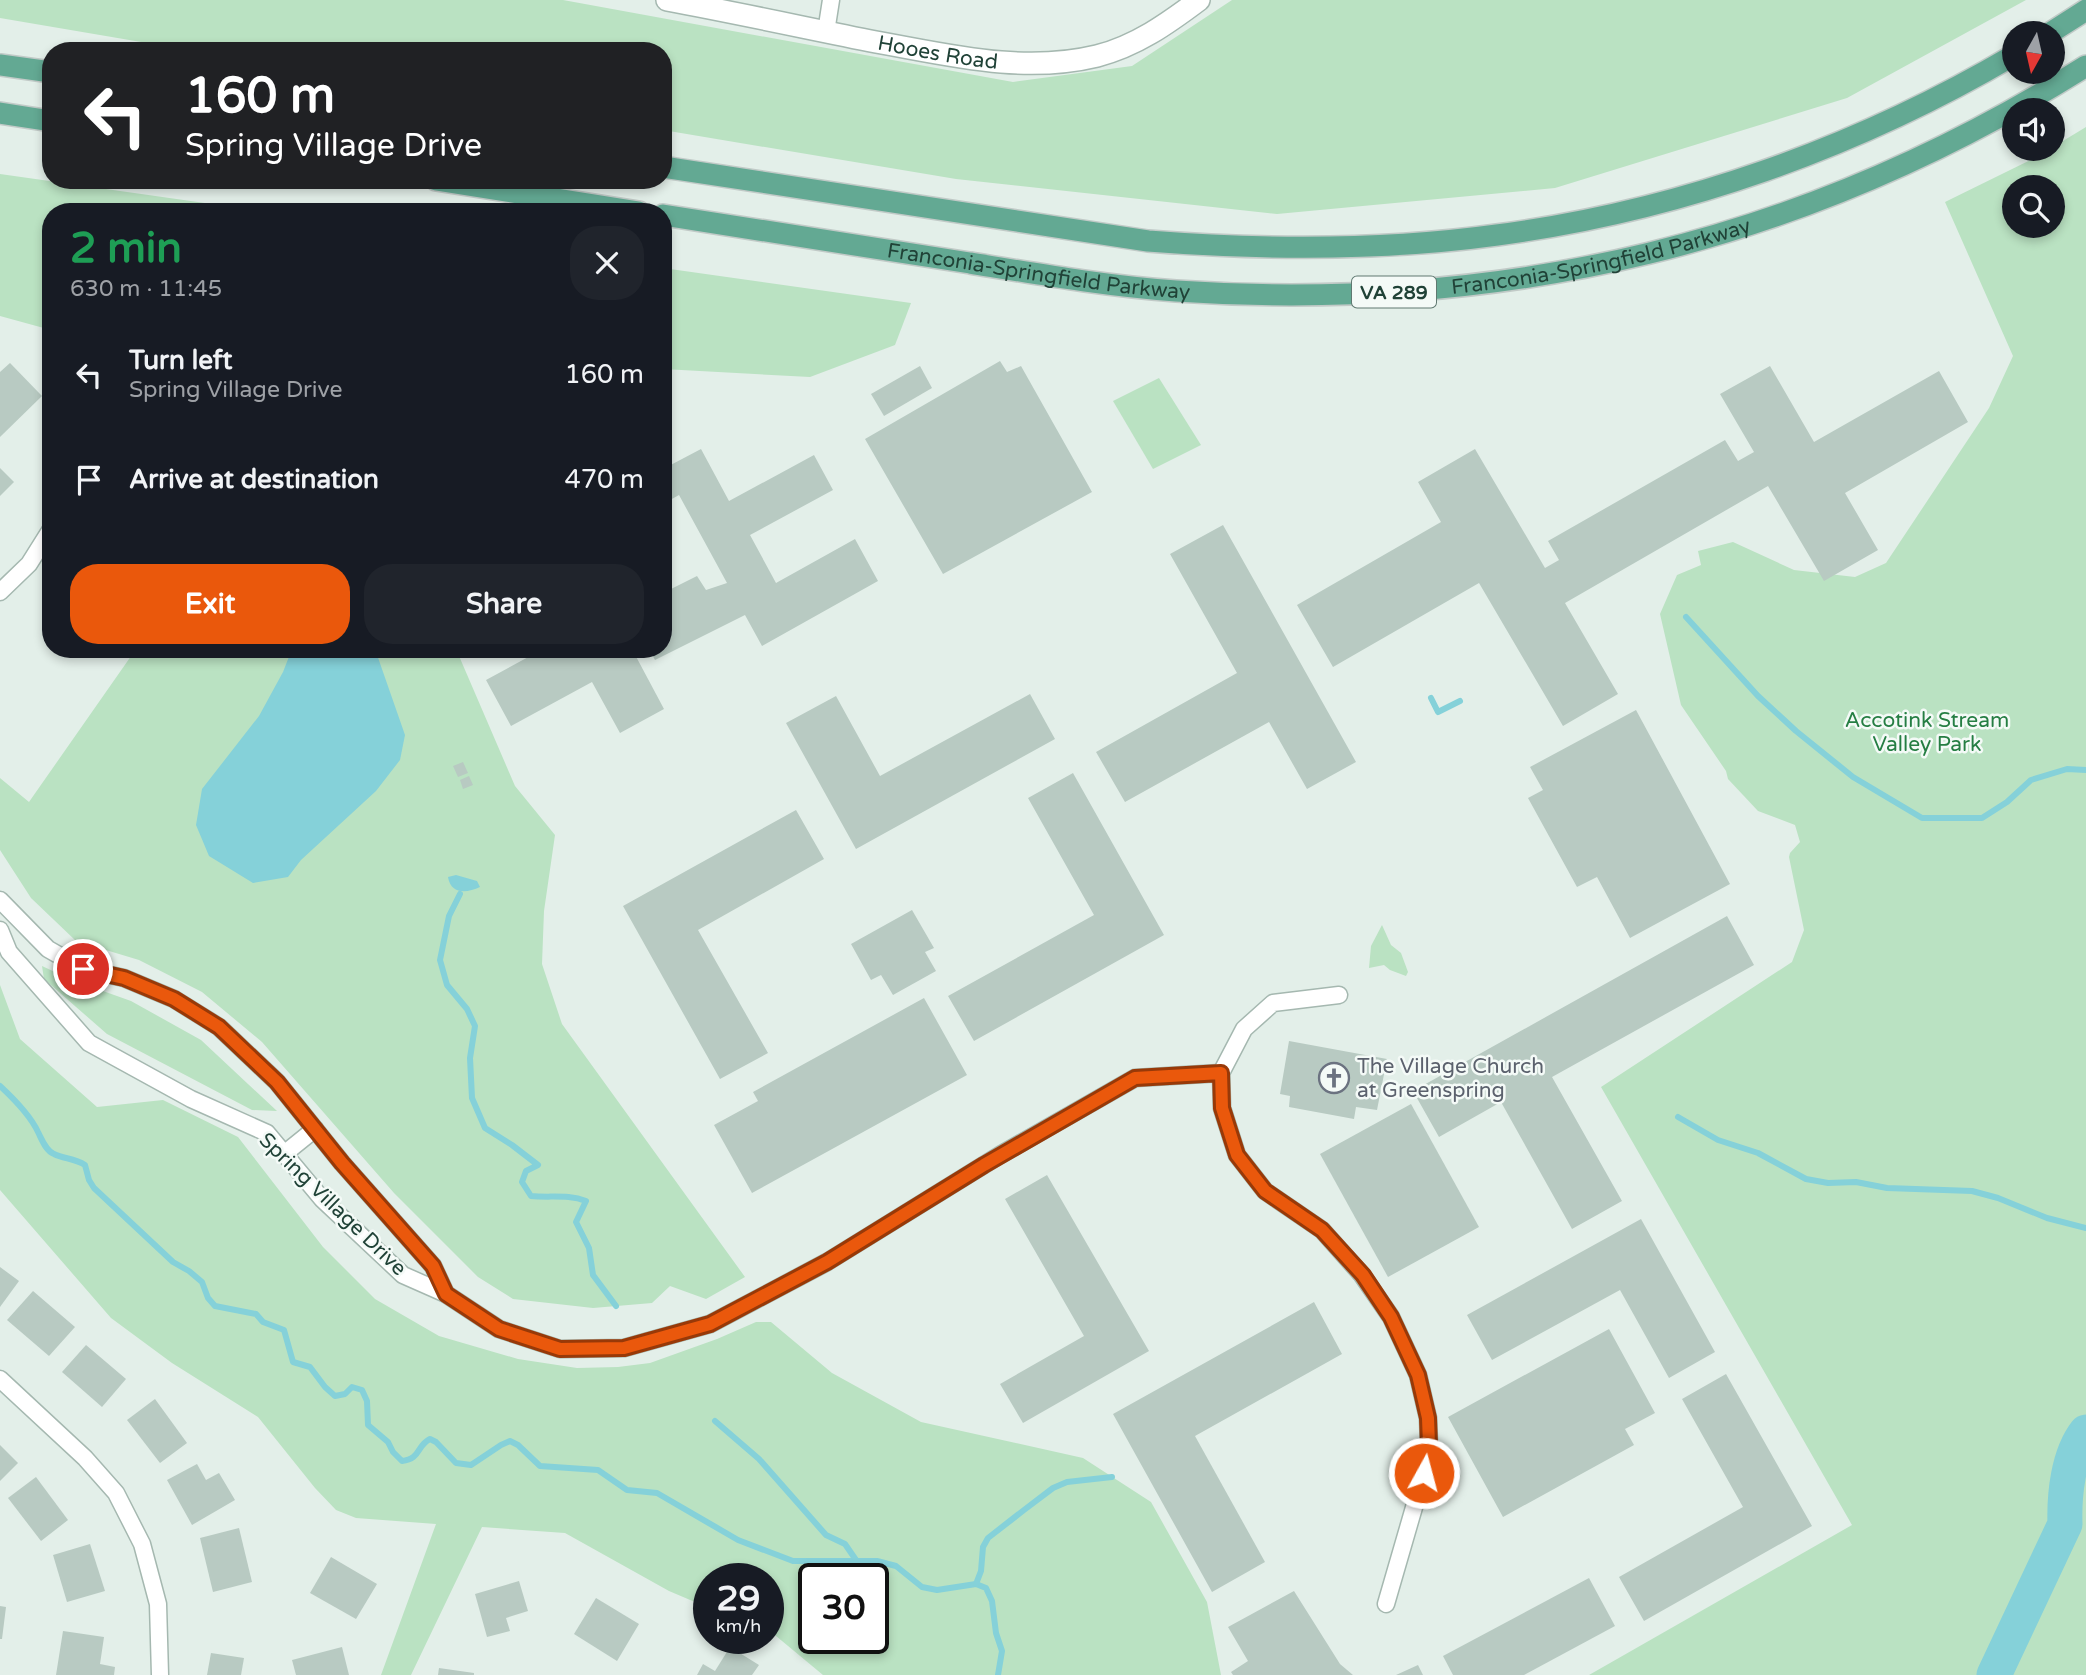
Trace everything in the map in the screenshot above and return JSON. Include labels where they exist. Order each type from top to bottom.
[{"type":"main road","points":[[2065,23],[2086,10]]},
{"type":"main road","name":"Franconia-Springfield Parkway","points":[[672,168],[1147,241],[1288,248],[1430,243],[1498,235],[1602,216],[1738,180],[1878,125],[1962,85],[2002,62]]},
{"type":"main road","points":[[0,65],[42,71]]},
{"type":"main road","name":"Franconia-Springfield Parkway","points":[[672,216],[1102,283],[1174,291],[1315,295],[1458,287],[1565,272],[1633,257],[1702,240],[1782,215],[1936,151],[1999,118],[2086,66]]},
{"type":"main road","points":[[0,113],[42,120]]},
{"type":"main road","points":[[493,189],[582,203]]},
{"type":"street","name":"Hooes Road","points":[[667,0],[954,57],[999,62],[1053,63],[1098,55],[1135,43],[1199,0]]},
{"type":"street","points":[[826,32],[831,0]]},
{"type":"street","points":[[0,592],[30,564],[42,544]]},
{"type":"street","name":"Spring Village Drive","points":[[0,900],[48,949],[83,969],[124,978],[174,999],[219,1027],[277,1082],[342,1163],[433,1266],[446,1294]]},
{"type":"street","name":"Spring Village Drive","points":[[0,930],[9,952],[89,1043],[191,1099],[267,1133],[322,1199],[403,1275],[446,1294],[499,1329],[560,1349],[624,1348],[710,1324],[827,1262],[992,1160],[1135,1078],[1221,1073]]},
{"type":"street","points":[[1339,995],[1273,1003],[1244,1029],[1221,1073],[1222,1108],[1237,1155],[1265,1191],[1322,1230],[1363,1275],[1391,1317],[1418,1375],[1428,1418],[1429,1445],[1424,1473],[1386,1604]]},
{"type":"street","points":[[284,1154],[315,1129]]},
{"type":"street","points":[[0,1379],[85,1458],[116,1493],[142,1544],[158,1604],[160,1675]]},
{"type":"green space","points":[[0,0],[563,0],[1013,82],[1132,66],[1232,0],[2026,0],[1847,98],[1555,188],[1277,214],[956,179],[672,132],[672,42],[141,42],[0,18]]},
{"type":"green space","name":"Accotink Stream Valley Park","points":[[2086,127],[2086,1675],[1589,1675],[1852,1525],[1601,1087],[1792,962],[1804,930],[1789,857],[1800,842],[1795,825],[1758,811],[1728,779],[1726,771],[1681,705],[1660,614],[1677,575],[1701,565],[1698,551],[1733,542],[1794,570],[1855,577],[1886,563],[1989,408],[2013,356],[1945,202],[2029,161],[2065,161],[2065,140]]},
{"type":"green space","points":[[0,174],[42,180],[42,189],[106,189],[205,203],[42,203],[42,328],[0,316]]},
{"type":"green space","points":[[672,269],[911,303],[895,345],[810,377],[672,369]]},
{"type":"green space","points":[[1159,378],[1201,445],[1153,469],[1113,401]]},
{"type":"green space","points":[[130,658],[460,658],[515,786],[555,835],[544,911],[542,964],[562,1024],[745,1277],[706,1299],[670,1286],[652,1303],[593,1308],[513,1299],[478,1277],[394,1193],[262,1042],[202,992],[139,960],[76,941],[31,898],[0,850],[0,778],[29,802]]},
{"type":"green space","points":[[1382,925],[1391,945],[1401,953],[1408,972],[1406,976],[1384,965],[1369,968],[1371,946]]},
{"type":"green space","points":[[42,966],[131,1001],[201,1040],[277,1111],[252,1110],[107,1034],[44,979]]},
{"type":"green space","points":[[0,985],[20,1039],[97,1107],[163,1100],[238,1137],[323,1247],[375,1299],[439,1336],[518,1359],[577,1368],[618,1367],[650,1363],[756,1322],[771,1322],[832,1373],[921,1422],[1083,1458],[1151,1502],[1207,1602],[1221,1675],[823,1675],[784,1643],[784,1563],[693,1563],[693,1601],[669,1591],[565,1533],[482,1527],[411,1675],[381,1675],[436,1524],[356,1518],[336,1510],[258,1417],[172,1363],[111,1318],[0,1190]]},
{"type":"water","points":[[288,658],[378,658],[405,735],[400,760],[376,791],[301,860],[288,877],[253,883],[209,856],[196,825],[202,789],[259,716]]},
{"type":"water","points":[[456,875],[477,881],[480,887],[470,891],[456,890],[448,877]]},
{"type":"building","points":[[1000,361],[1007,372],[1021,366],[1092,492],[943,574],[865,439]]},
{"type":"building","points":[[10,363],[42,396],[0,437],[0,372]]},
{"type":"building","points":[[920,366],[932,388],[884,416],[871,394]]},
{"type":"building","points":[[1770,366],[1814,442],[1939,371],[1968,422],[1845,493],[1878,550],[1824,581],[1768,486],[1565,603],[1618,694],[1563,726],[1479,583],[1333,667],[1297,605],[1441,522],[1418,482],[1475,449],[1545,568],[1559,560],[1548,541],[1725,440],[1738,461],[1754,452],[1720,394]]},
{"type":"building","points":[[701,449],[729,501],[814,455],[833,490],[750,535],[776,583],[855,539],[878,581],[762,646],[745,615],[672,652],[672,588],[697,576],[706,590],[727,583],[679,495],[672,499],[672,464]]},
{"type":"building","points":[[0,468],[14,482],[0,496]]},
{"type":"building","points":[[1223,525],[1356,762],[1307,789],[1269,722],[1125,802],[1096,752],[1237,673],[1170,554]]},
{"type":"building","points":[[526,658],[637,658],[664,709],[620,733],[592,682],[511,726],[486,680]]},
{"type":"building","points":[[1030,694],[1055,739],[856,849],[786,723],[836,696],[880,776]]},
{"type":"building","points":[[1636,710],[1730,884],[1630,938],[1597,877],[1577,887],[1528,798],[1543,790],[1530,767]]},
{"type":"building","points":[[463,762],[468,773],[458,777],[453,766]]},
{"type":"building","points":[[1073,773],[1164,935],[974,1041],[948,996],[1094,915],[1028,798]]},
{"type":"building","points":[[469,776],[473,785],[463,789],[460,780]]},
{"type":"building","points":[[796,810],[824,859],[698,930],[768,1053],[720,1079],[623,906]]},
{"type":"building","points":[[912,910],[934,948],[925,952],[936,971],[893,995],[881,975],[871,980],[851,944]]},
{"type":"building","points":[[1727,916],[1754,965],[1552,1077],[1622,1201],[1572,1229],[1501,1102],[1439,1137],[1413,1091]]},
{"type":"building","points":[[924,998],[967,1075],[752,1193],[714,1125],[758,1101],[753,1092]]},
{"type":"building","points":[[1289,1041],[1387,1059],[1377,1110],[1356,1107],[1354,1119],[1289,1107],[1290,1096],[1280,1094]]},
{"type":"building","points":[[1411,1104],[1479,1227],[1388,1277],[1320,1154]]},
{"type":"building","points":[[1047,1175],[1149,1351],[1023,1423],[1000,1384],[1084,1336],[1005,1199]]},
{"type":"building","points":[[1641,1219],[1715,1352],[1669,1378],[1620,1290],[1492,1360],[1467,1315]]},
{"type":"building","points":[[0,1267],[19,1281],[0,1307]]},
{"type":"building","points":[[33,1291],[75,1327],[49,1356],[7,1320]]},
{"type":"building","points":[[1314,1302],[1342,1354],[1195,1436],[1265,1562],[1212,1592],[1113,1414]]},
{"type":"building","points":[[1609,1329],[1655,1413],[1625,1429],[1634,1445],[1503,1517],[1448,1417]]},
{"type":"building","points":[[86,1345],[126,1379],[102,1407],[62,1372]]},
{"type":"building","points":[[1726,1374],[1812,1526],[1644,1621],[1619,1577],[1743,1507],[1682,1399]]},
{"type":"building","points":[[155,1399],[187,1443],[160,1463],[127,1420]]},
{"type":"building","points":[[0,1445],[18,1463],[0,1481]]},
{"type":"building","points":[[197,1464],[206,1480],[219,1473],[235,1500],[192,1525],[167,1480]]},
{"type":"building","points":[[36,1477],[68,1520],[41,1541],[8,1498]]},
{"type":"building","points":[[239,1528],[252,1582],[213,1592],[200,1538]]},
{"type":"building","points":[[90,1544],[105,1591],[67,1602],[53,1555]]},
{"type":"building","points":[[331,1557],[377,1584],[356,1619],[310,1593]]},
{"type":"building","points":[[1589,1578],[1615,1626],[1524,1675],[1453,1675],[1443,1656]]},
{"type":"building","points":[[519,1581],[528,1611],[506,1618],[510,1631],[487,1637],[475,1594]]},
{"type":"building","points":[[1294,1591],[1340,1664],[1353,1675],[1233,1675],[1231,1672],[1248,1661],[1228,1627]]},
{"type":"building","points":[[596,1598],[639,1624],[617,1661],[574,1634]]},
{"type":"building","points":[[0,1606],[6,1607],[2,1639],[0,1639]]},
{"type":"building","points":[[63,1631],[104,1637],[100,1664],[115,1667],[114,1675],[56,1675]]},
{"type":"building","points":[[342,1647],[349,1675],[296,1675],[292,1660]]},
{"type":"building","points":[[211,1653],[244,1658],[241,1675],[207,1675]]},
{"type":"building","points":[[726,1654],[741,1654],[759,1665],[752,1675],[697,1675],[703,1664],[715,1671]]},
{"type":"building","points":[[1418,1665],[1423,1675],[1396,1675]]},
{"type":"building","points":[[439,1668],[474,1673],[474,1675],[438,1675]]},
{"type":"waterway","points":[[1686,617],[1758,696],[1796,731],[1853,777],[1922,818],[1982,818],[2007,802],[2031,780],[2067,769],[2086,770]]},
{"type":"waterway","points":[[1431,698],[1438,712],[1460,701]]},
{"type":"waterway","points":[[460,894],[449,916],[440,960],[447,985],[467,1009],[475,1026],[470,1058],[472,1098],[485,1128],[538,1165],[526,1171],[522,1182],[531,1196],[566,1197],[586,1201],[576,1222],[589,1248],[593,1275],[616,1306]]},
{"type":"waterway","points":[[0,1086],[26,1113],[51,1153],[85,1165],[94,1188],[173,1262],[202,1282],[208,1298],[215,1306],[256,1314],[263,1322],[284,1330],[293,1362],[310,1367],[335,1396],[345,1394],[352,1387],[362,1390],[367,1401],[368,1425],[388,1442],[402,1461],[416,1455],[430,1439],[456,1463],[471,1465],[510,1441],[540,1466],[598,1470],[627,1490],[657,1493],[738,1540],[793,1561],[877,1561],[896,1566],[922,1587],[937,1590],[976,1584],[986,1588],[992,1601],[996,1633],[1002,1651],[998,1675]]},
{"type":"waterway","points":[[1678,1117],[1718,1140],[1758,1153],[1806,1179],[1828,1183],[1856,1182],[1887,1188],[1972,1191],[1998,1198],[2047,1218],[2086,1228]]},
{"type":"waterway","points":[[715,1421],[759,1459],[826,1535],[845,1544],[856,1560]]},
{"type":"waterway","points":[[1994,1675],[2065,1524],[2068,1476],[2075,1452],[2086,1432]]},
{"type":"waterway","points":[[976,1584],[981,1571],[983,1547],[988,1538],[1053,1488],[1067,1482],[1112,1477]]},
{"type":"place","name":"The Village Church at Greenspring","points":[[1334,1078]]},
{"type":"route","points":[[83,969],[124,978],[174,999],[219,1027],[277,1082],[342,1163],[433,1266],[446,1294],[499,1329],[560,1349],[624,1348],[710,1324],[827,1262],[984,1165],[1135,1078],[1221,1073],[1222,1108],[1237,1155],[1265,1191],[1322,1230],[1363,1275],[1391,1317],[1418,1375],[1428,1418],[1429,1445],[1424,1473]]}]
